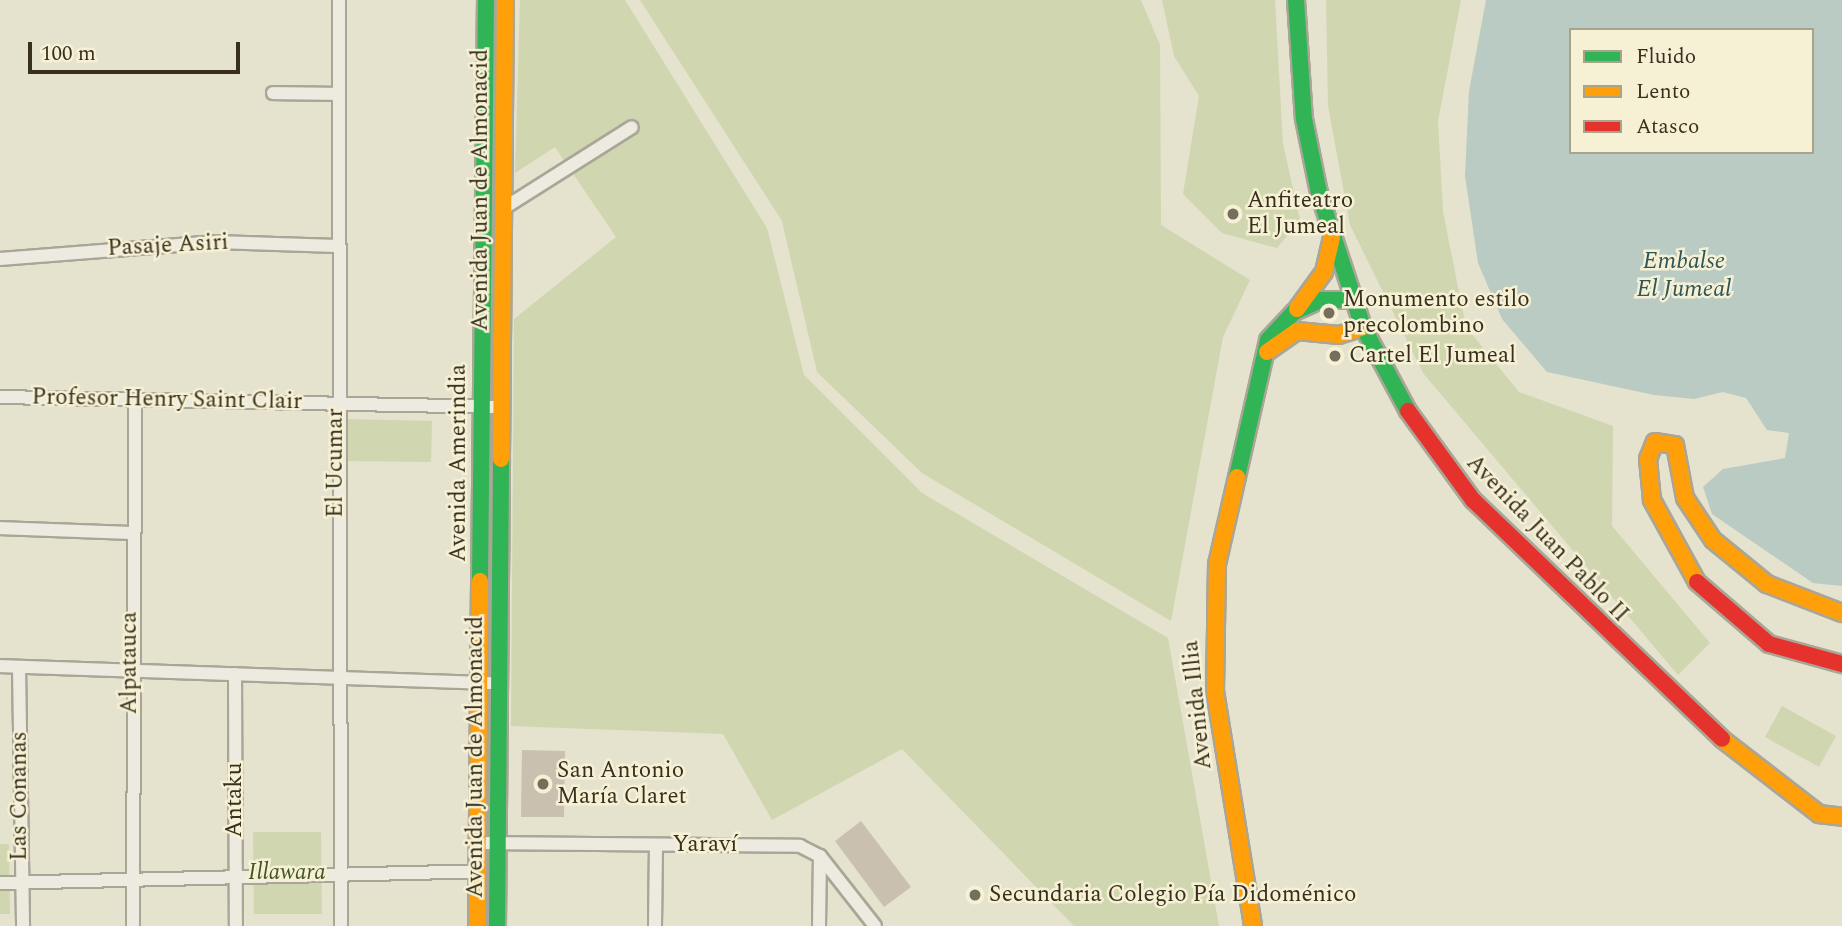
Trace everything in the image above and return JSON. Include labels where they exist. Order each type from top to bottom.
[{"type":"main road","name":"Avenida Amerindia","points":[[477,926],[486,0]]},
{"type":"main road","name":"Avenida Juan de Almonacid","points":[[497,926],[506,0]]},
{"type":"main road","name":"Avenida Juan Pablo II","points":[[1296,0],[1304,119],[1332,238],[1363,327],[1427,443],[1506,534],[1724,743],[1819,814],[1842,817]]},
{"type":"main road","name":"Avenida Illia","points":[[1294,313],[1324,272],[1332,238]]},
{"type":"main road","name":"Avenida Illia","points":[[1254,926],[1211,650],[1217,564],[1262,357],[1277,327],[1294,313],[1321,300],[1352,300]]},
{"type":"main road","points":[[1262,357],[1297,331],[1339,335],[1363,327]]},
{"type":"main road","points":[[1842,612],[1767,584],[1713,540],[1685,498],[1675,445],[1667,439],[1655,442],[1648,458],[1653,500],[1684,566],[1710,597],[1769,645],[1842,664]]},
{"type":"street","name":"El Ucumar","points":[[339,0],[335,677],[341,926]]},
{"type":"street","points":[[273,93],[338,94]]},
{"type":"street","points":[[504,208],[632,127]]},
{"type":"street","name":"Pasaje Asiri","points":[[0,259],[216,242],[337,246]]},
{"type":"street","name":"Profesor Henry Saint Clair","points":[[0,397],[502,407]]},
{"type":"street","name":"Alpatauca","points":[[132,926],[129,670],[135,401]]},
{"type":"street","points":[[0,528],[132,533]]},
{"type":"street","points":[[0,666],[499,683]]},
{"type":"street","name":"Las Conanas","points":[[19,667],[23,926]]},
{"type":"street","name":"Antaku","points":[[234,674],[236,926]]},
{"type":"street","name":"Yaraví","points":[[478,843],[800,846],[820,856]]},
{"type":"street","points":[[656,845],[656,926]]},
{"type":"street","points":[[819,926],[820,856]]},
{"type":"street","points":[[820,856],[875,926]]},
{"type":"street","points":[[0,883],[478,871]]},
{"type":"green space","points":[[520,0],[625,0],[767,228],[804,375],[922,493],[1168,638],[1219,926],[1074,926],[902,749],[772,820],[723,734],[511,726],[514,319],[616,237],[555,147],[515,173]]},
{"type":"green space","points":[[640,0],[1141,0],[1160,45],[1161,225],[1250,280],[1223,337],[1171,621],[922,473],[817,372],[782,221]]},
{"type":"green space","points":[[1162,0],[1275,0],[1283,144],[1300,220],[1277,248],[1222,233],[1183,194],[1199,96],[1174,56]]},
{"type":"green space","points":[[1326,0],[1461,0],[1438,121],[1443,212],[1466,327],[1519,392],[1613,426],[1612,526],[1710,643],[1678,675],[1423,373],[1350,225],[1328,106]]},
{"type":"green space","points":[[345,419],[432,421],[431,462],[344,461]]},
{"type":"green space","points":[[1782,706],[1836,736],[1819,767],[1765,737]]},
{"type":"green space","name":"Illawara","points":[[253,832],[321,832],[322,914],[254,914]]},
{"type":"green space","points":[[0,844],[9,844],[10,914],[0,914]]},
{"type":"water","name":"Embalse El Jumeal","points":[[1486,0],[1842,0],[1842,586],[1813,583],[1712,514],[1703,487],[1723,469],[1785,458],[1789,433],[1767,430],[1746,398],[1723,392],[1694,399],[1654,395],[1547,372],[1502,319],[1478,263],[1465,176],[1469,91]]},
{"type":"building","name":"San Antonio María Claret","points":[[522,750],[565,751],[564,817],[521,817]]},
{"type":"building","points":[[861,821],[911,887],[884,907],[835,841]]},
{"type":"traffic: fast","points":[[480,581],[486,0]]},
{"type":"traffic: fast","points":[[1296,0],[1304,119],[1319,193],[1363,327],[1408,411]]},
{"type":"traffic: fast","points":[[1237,477],[1268,340],[1294,312],[1321,300],[1352,300]]},
{"type":"traffic: fast","points":[[497,926],[501,459]]},
{"type":"traffic: slow","points":[[501,459],[505,0]]},
{"type":"traffic: slow","points":[[1297,309],[1324,272],[1332,238]]},
{"type":"traffic: slow","points":[[1267,352],[1297,331],[1339,335],[1363,327]]},
{"type":"traffic: slow","points":[[1697,582],[1652,500],[1648,459],[1655,442],[1675,445],[1685,498],[1713,540],[1767,584],[1842,613]]},
{"type":"traffic: slow","points":[[1237,477],[1217,564],[1215,691],[1253,926]]},
{"type":"traffic: slow","points":[[477,926],[480,581]]},
{"type":"traffic: slow","points":[[1722,739],[1819,814],[1842,817]]},
{"type":"traffic: jam","points":[[1408,411],[1473,500],[1722,739]]},
{"type":"traffic: jam","points":[[1697,582],[1769,644],[1842,664]]},
{"type":"place","name":"Anfiteatro El Jumeal","points":[[1233,214]]},
{"type":"place","name":"Monumento estilo precolombino","points":[[1329,313]]},
{"type":"place","name":"Cartel El Jumeal","points":[[1335,356]]},
{"type":"place","name":"San Antonio María Claret","points":[[543,784]]},
{"type":"place","name":"Secundaria Colegio Pía Didoménico","points":[[975,895]]}]
